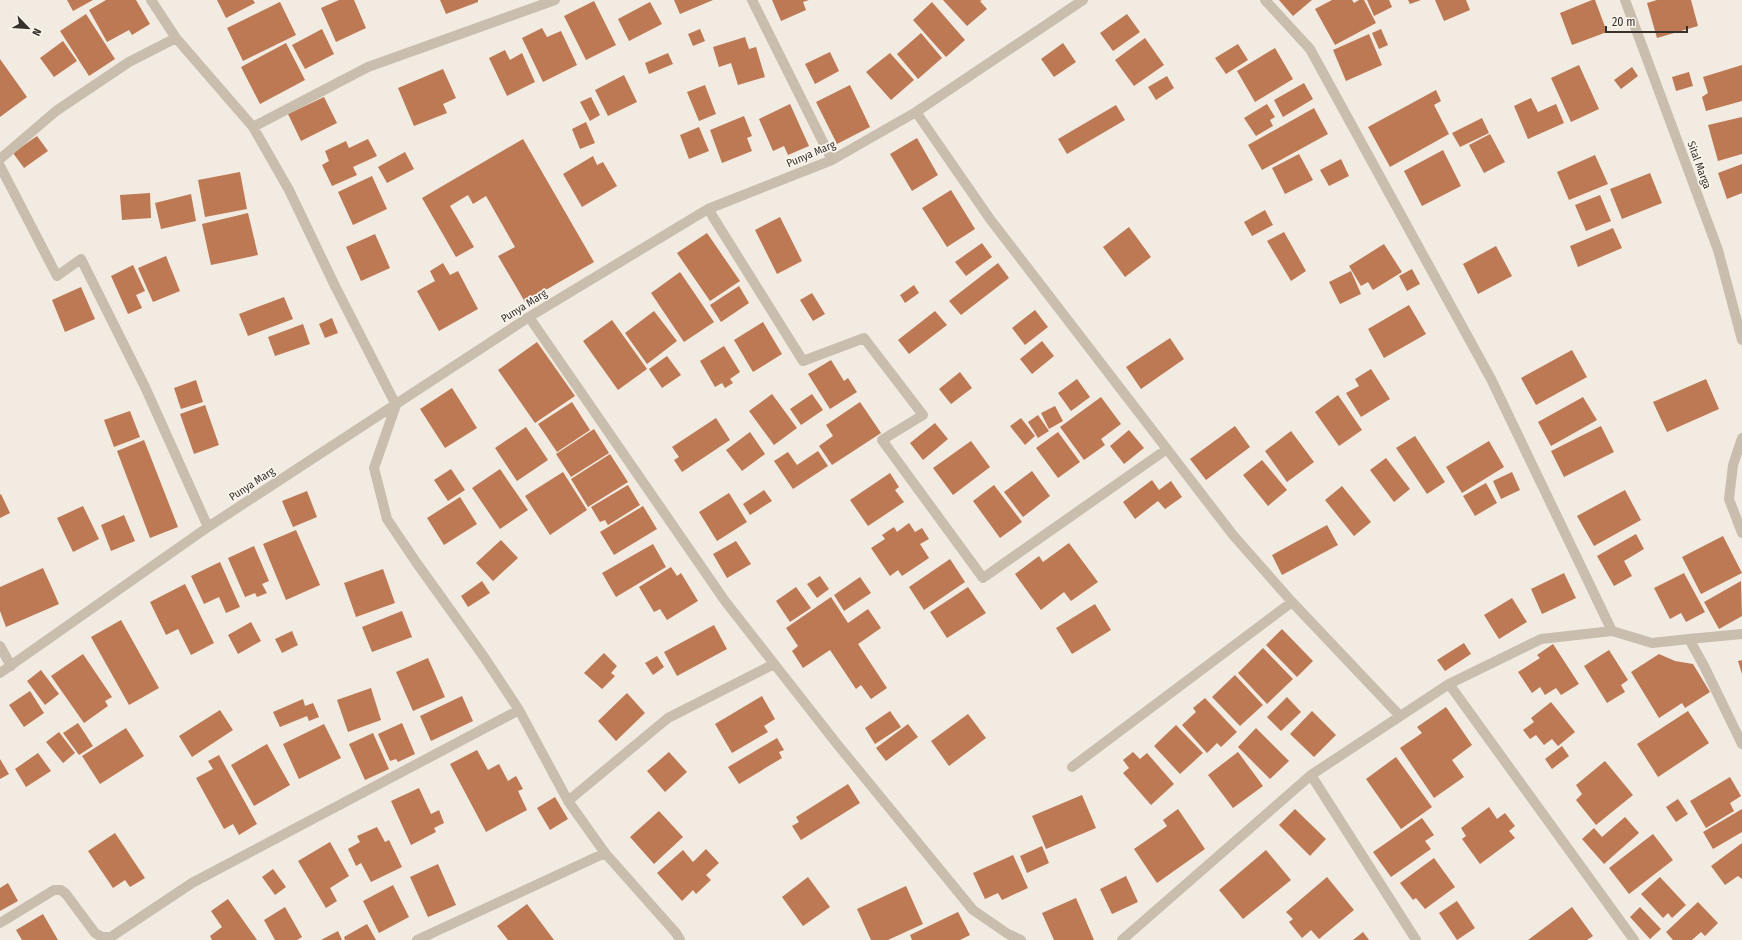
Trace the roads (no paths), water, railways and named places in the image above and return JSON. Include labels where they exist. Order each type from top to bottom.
[{"type":"street","points":[[151,0],[176,38],[254,127],[289,190],[335,286],[396,405],[374,468],[387,519],[484,657],[519,710],[568,801],[605,853],[676,933],[680,940]]},
{"type":"street","points":[[254,127],[368,67],[555,0]]},
{"type":"street","points":[[752,0],[832,160]]},
{"type":"street","name":"Punya Marg","points":[[0,673],[208,527],[529,317],[708,209],[832,160],[916,112],[1083,0]]},
{"type":"street","points":[[1265,0],[1310,49],[1487,372],[1612,631]]},
{"type":"street","name":"Sital Marga","points":[[1625,0],[1718,250],[1742,340]]},
{"type":"street","points":[[0,159],[56,111],[130,62],[176,38]]},
{"type":"street","points":[[916,112],[990,219],[1234,535],[1292,602],[1400,716]]},
{"type":"street","points":[[0,166],[57,276],[81,259],[145,386],[208,527]]},
{"type":"street","points":[[708,209],[803,361],[864,338],[923,415],[882,440],[983,578],[1167,449]]},
{"type":"street","points":[[529,317],[725,601],[774,664],[973,910],[1008,934],[1020,940]]},
{"type":"street","points":[[1742,438],[1733,465],[1729,499],[1742,533]]},
{"type":"street","points":[[1072,767],[1292,602]]},
{"type":"street","points":[[1122,940],[1311,775],[1449,684],[1541,639],[1612,631],[1652,643],[1742,634]]},
{"type":"street","points":[[1689,639],[1704,666],[1742,744]]},
{"type":"street","points":[[0,646],[11,666]]},
{"type":"street","points":[[568,801],[668,718],[774,664]]},
{"type":"street","points":[[1449,684],[1634,940]]},
{"type":"street","points":[[0,923],[54,890],[61,890],[66,894],[95,933],[102,937],[111,937],[192,882],[519,710]]},
{"type":"street","points":[[1311,775],[1416,940]]},
{"type":"street","points":[[417,940],[605,853]]}]
